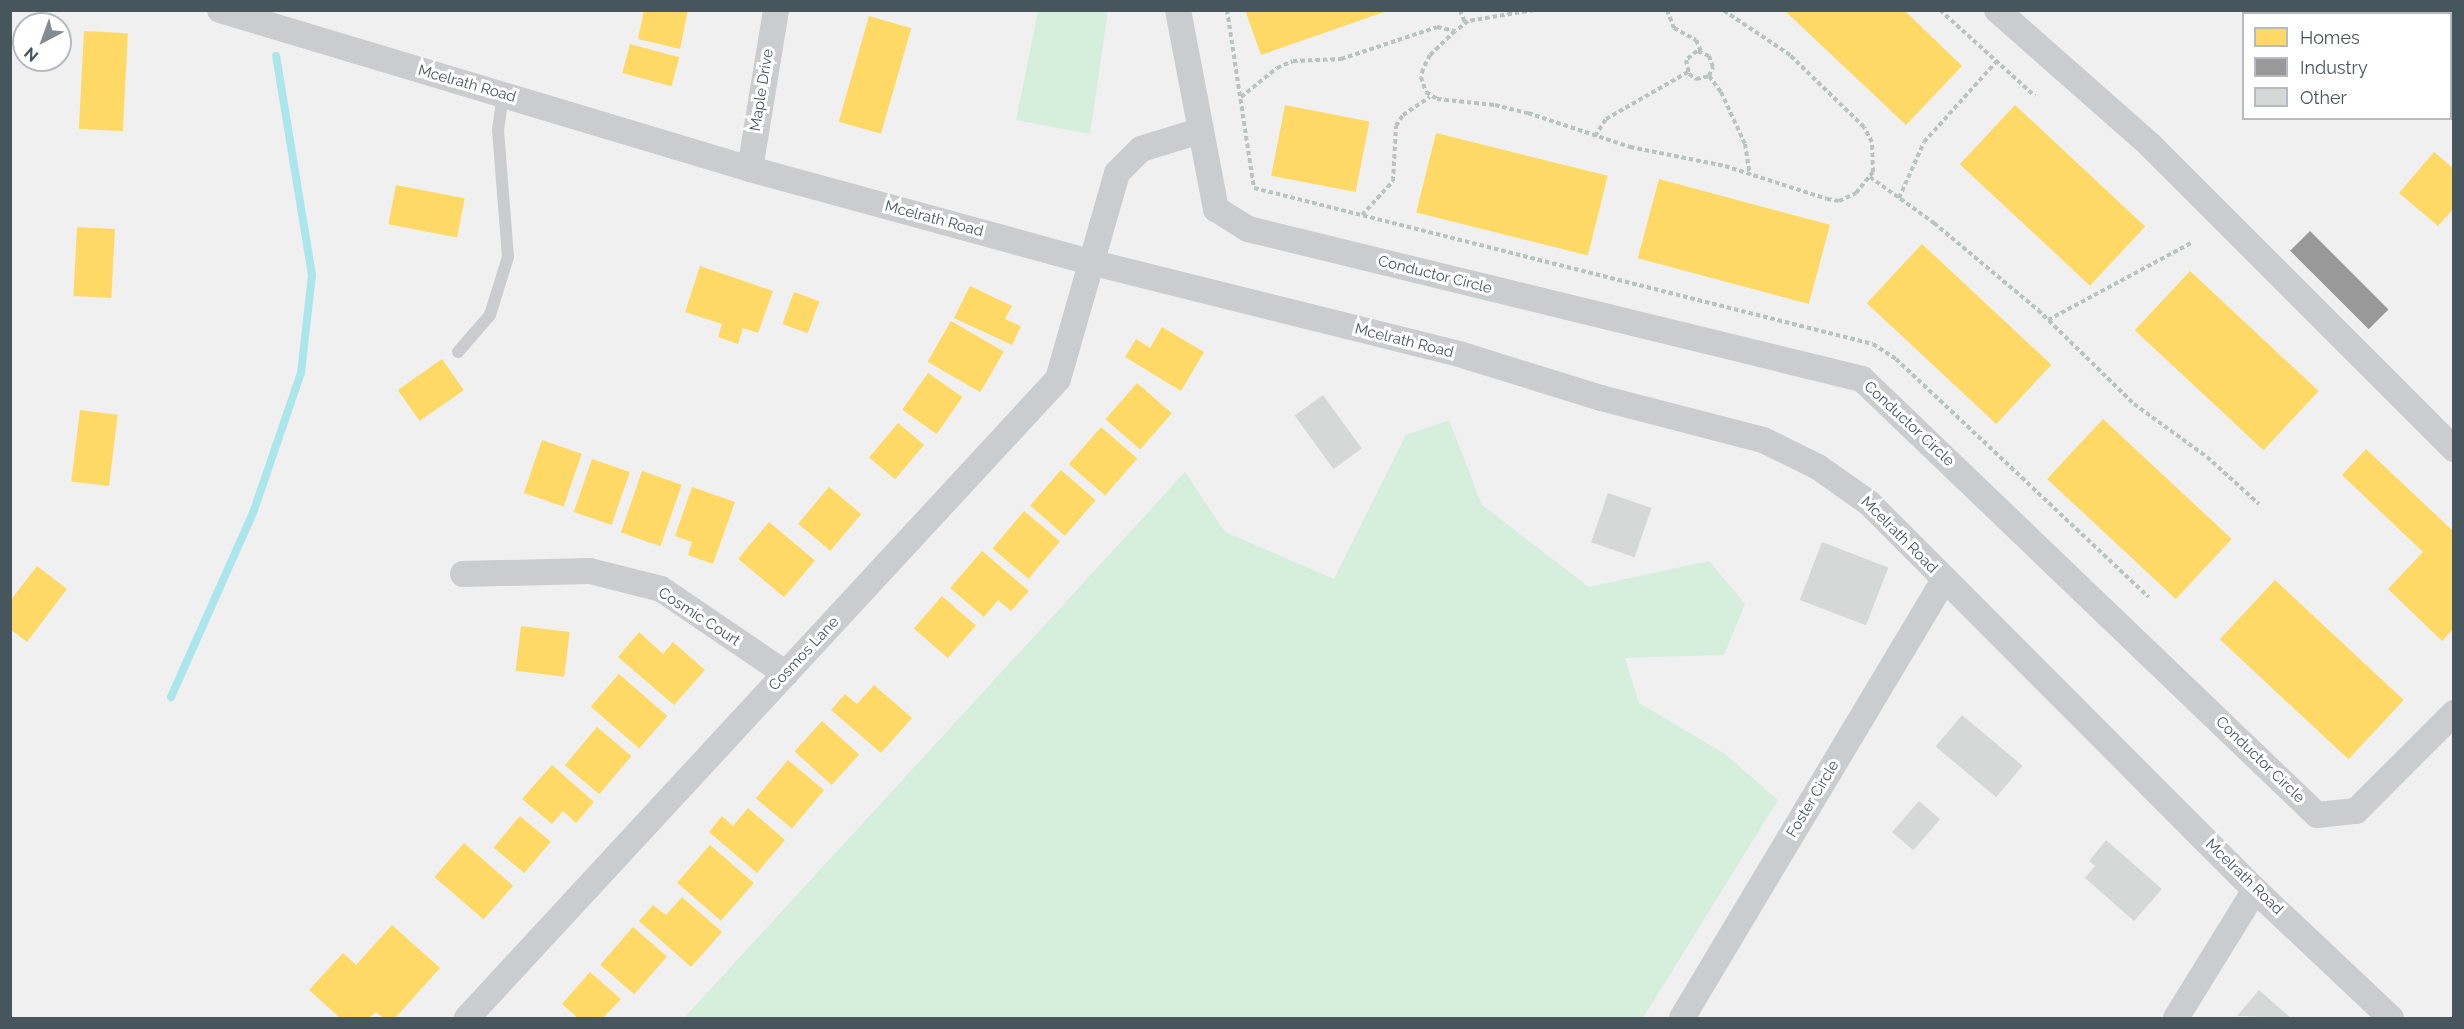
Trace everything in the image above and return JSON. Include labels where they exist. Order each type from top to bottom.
[{"type":"street","name":"Mcelrath Road","points":[[220,10],[750,169],[1094,263],[1459,354],[1601,398],[1763,440],[1818,467],[1869,503],[2255,890],[2391,1018]]},
{"type":"street","name":"Maple Drive","points":[[750,169],[776,10]]},
{"type":"street","name":"Conductor Circle","points":[[1178,10],[1199,131],[1216,209],[1248,229],[1862,379],[2318,815],[2355,811],[2454,713]]},
{"type":"street","points":[[1997,10],[2151,146],[2454,449]]},
{"type":"street","points":[[1094,263],[1117,173],[1141,149],[1199,131]]},
{"type":"street","name":"Cosmos Lane","points":[[467,1018],[1058,379],[1094,263]]},
{"type":"street","name":"Cosmic Court","points":[[463,574],[590,571],[660,589],[786,674]]},
{"type":"street","name":"Foster Circle","points":[[1682,1018],[1944,580]]},
{"type":"street","points":[[2176,1018],[2255,890]]},
{"type":"lane","points":[[458,352],[490,315],[508,257],[498,130],[504,95]]},
{"type":"path","points":[[1460,10],[1465,23]]},
{"type":"path","points":[[1431,96],[1421,77],[1423,69],[1430,55],[1455,31],[1465,23],[1534,10]]},
{"type":"path","points":[[1667,10],[1674,28],[1696,40],[1701,51],[1713,61],[1708,76]]},
{"type":"path","points":[[1362,215],[1392,181],[1396,126],[1403,115],[1431,96],[1495,105],[1595,136],[1750,175],[1839,201],[1856,193],[1870,177],[1872,142],[1849,110],[1790,55],[1723,10]]},
{"type":"path","points":[[1941,10],[2035,96]]},
{"type":"path","points":[[1240,98],[1276,68],[1293,61],[1341,59],[1437,27],[1455,31]]},
{"type":"path","points":[[1701,51],[1686,60],[1688,72],[1696,79],[1708,76]]},
{"type":"path","points":[[1899,198],[1924,142],[1997,61]]},
{"type":"path","points":[[1595,136],[1606,119],[1688,72]]},
{"type":"path","points":[[1708,76],[1721,92],[1745,144],[1750,175]]},
{"type":"path","points":[[1870,177],[2048,320],[2134,404],[2207,457],[2259,504]]},
{"type":"path","points":[[2048,320],[2193,242]]},
{"type":"green space","points":[[1038,11],[1108,11],[1090,134],[1016,120]]},
{"type":"green space","points":[[1449,420],[1482,505],[1589,587],[1709,561],[1745,604],[1724,655],[1625,658],[1639,703],[1725,754],[1778,800],[1643,1018],[684,1018],[1185,472],[1225,532],[1334,579],[1406,435]]},
{"type":"building: Homes","points":[[644,10],[688,10],[680,49],[638,39]]},
{"type":"building: Homes","points":[[1245,10],[1387,10],[1387,11],[1261,55]]},
{"type":"building: Homes","points":[[1784,10],[1904,10],[1962,66],[1906,125]]},
{"type":"building: Homes","points":[[869,16],[911,28],[881,134],[839,122]]},
{"type":"building: Homes","points":[[84,31],[128,33],[123,131],[79,129]]},
{"type":"building: Homes","points":[[630,44],[679,57],[671,86],[622,73]]},
{"type":"building: Homes","points":[[1285,105],[1369,121],[1356,192],[1271,176]]},
{"type":"building: Homes","points":[[2015,105],[2145,226],[2090,286],[1960,164]]},
{"type":"building: Homes","points":[[1436,133],[1608,176],[1588,255],[1416,213]]},
{"type":"building: Homes","points":[[2434,152],[2454,169],[2454,208],[2438,226],[2399,193]]},
{"type":"building: Homes","points":[[1659,179],[1830,225],[1809,304],[1638,258]]},
{"type":"building: Homes","points":[[396,185],[465,198],[457,238],[388,224]]},
{"type":"building: Homes","points":[[77,227],[115,229],[111,298],[73,296]]},
{"type":"building: Homes","points":[[1922,244],[2051,365],[1996,424],[1867,303]]},
{"type":"building: Homes","points":[[700,266],[773,291],[758,333],[743,328],[738,344],[718,337],[722,324],[685,312]]},
{"type":"building: Homes","points":[[2190,271],[2319,391],[2263,450],[2135,330]]},
{"type":"building: Homes","points":[[970,286],[1012,306],[1005,319],[1021,326],[1012,345],[954,318]]},
{"type":"building: Homes","points":[[794,292],[819,301],[808,333],[782,324]]},
{"type":"building: Homes","points":[[951,321],[1004,352],[980,392],[928,362]]},
{"type":"building: Homes","points":[[1162,327],[1204,352],[1181,391],[1125,357],[1136,339],[1150,348]]},
{"type":"building: Homes","points":[[442,359],[464,390],[420,421],[398,390]]},
{"type":"building: Homes","points":[[928,373],[962,397],[937,434],[902,410]]},
{"type":"building: Homes","points":[[1137,383],[1172,413],[1140,449],[1106,419]]},
{"type":"building: Homes","points":[[80,410],[118,415],[109,486],[71,481]]},
{"type":"building: Homes","points":[[2103,419],[2232,539],[2176,599],[2047,479]]},
{"type":"building: Homes","points":[[898,423],[924,445],[895,479],[869,457]]},
{"type":"building: Homes","points":[[1101,427],[1137,458],[1105,495],[1069,464]]},
{"type":"building: Homes","points":[[542,440],[582,454],[563,507],[524,493]]},
{"type":"building: Homes","points":[[2366,449],[2454,532],[2454,628],[2442,641],[2388,589],[2423,552],[2342,475]]},
{"type":"building: Homes","points":[[592,459],[630,472],[612,525],[574,512]]},
{"type":"building: Homes","points":[[1061,470],[1096,500],[1065,536],[1030,505]]},
{"type":"building: Homes","points":[[642,471],[682,485],[661,546],[621,532]]},
{"type":"building: Homes","points":[[692,487],[735,502],[713,564],[688,555],[692,542],[675,536]]},
{"type":"building: Homes","points":[[829,487],[861,514],[830,551],[798,524]]},
{"type":"building: Homes","points":[[1024,511],[1060,541],[1029,579],[993,549]]},
{"type":"building: Homes","points":[[769,522],[815,561],[784,597],[738,559]]},
{"type":"building: Homes","points":[[982,551],[1029,591],[1011,611],[998,600],[984,617],[950,588]]},
{"type":"building: Homes","points":[[37,566],[67,589],[27,642],[10,629],[10,601]]},
{"type":"building: Homes","points":[[2275,580],[2404,700],[2348,759],[2220,639]]},
{"type":"building: Homes","points":[[942,596],[976,626],[948,658],[914,628]]},
{"type":"building: Homes","points":[[521,626],[570,632],[564,677],[516,671]]},
{"type":"building: Homes","points":[[639,632],[663,654],[673,642],[705,670],[674,705],[618,657]]},
{"type":"building: Homes","points":[[619,674],[667,716],[639,748],[591,706]]},
{"type":"building: Homes","points":[[874,685],[912,718],[881,753],[831,710],[845,694],[857,704]]},
{"type":"building: Homes","points":[[822,721],[859,754],[832,785],[795,751]]},
{"type":"building: Homes","points":[[597,727],[631,756],[599,794],[565,765]]},
{"type":"building: Homes","points":[[788,760],[824,790],[792,829],[756,798]]},
{"type":"building: Homes","points":[[552,765],[594,802],[576,823],[563,811],[552,824],[522,799]]},
{"type":"building: Homes","points":[[748,808],[785,840],[757,873],[709,832],[722,816],[733,826]]},
{"type":"building: Homes","points":[[520,816],[551,842],[524,873],[494,847]]},
{"type":"building: Homes","points":[[464,843],[513,886],[484,920],[434,877]]},
{"type":"building: Homes","points":[[710,845],[754,883],[721,921],[677,883]]},
{"type":"building: Homes","points":[[682,897],[722,932],[691,967],[639,921],[653,905],[666,915]]},
{"type":"building: Homes","points":[[392,925],[440,968],[395,1018],[383,1018],[376,1012],[369,1018],[340,1018],[309,990],[343,953],[356,965]]},
{"type":"building: Homes","points":[[633,927],[667,957],[634,994],[600,965]]},
{"type":"building: Homes","points":[[590,972],[621,999],[603,1018],[578,1018],[562,1004]]},
{"type":"building: Industry","points":[[2310,231],[2388,309],[2369,329],[2290,251]]},
{"type":"building: Other","points":[[1323,395],[1362,448],[1333,469],[1295,416]]},
{"type":"building: Other","points":[[1608,493],[1651,508],[1635,557],[1591,542]]},
{"type":"building: Other","points":[[1822,542],[1888,567],[1866,625],[1800,600]]},
{"type":"building: Other","points":[[1962,715],[2023,766],[1996,797],[1936,746]]},
{"type":"building: Other","points":[[1919,801],[1940,819],[1913,850],[1892,832]]},
{"type":"building: Other","points":[[2106,840],[2162,889],[2134,921],[2085,878],[2095,866],[2089,861]]},
{"type":"building: Other","points":[[2259,990],[2291,1018],[2237,1016]]},
{"type":"waterway","points":[[171,697],[253,513],[301,373],[312,275],[276,56]]}]
